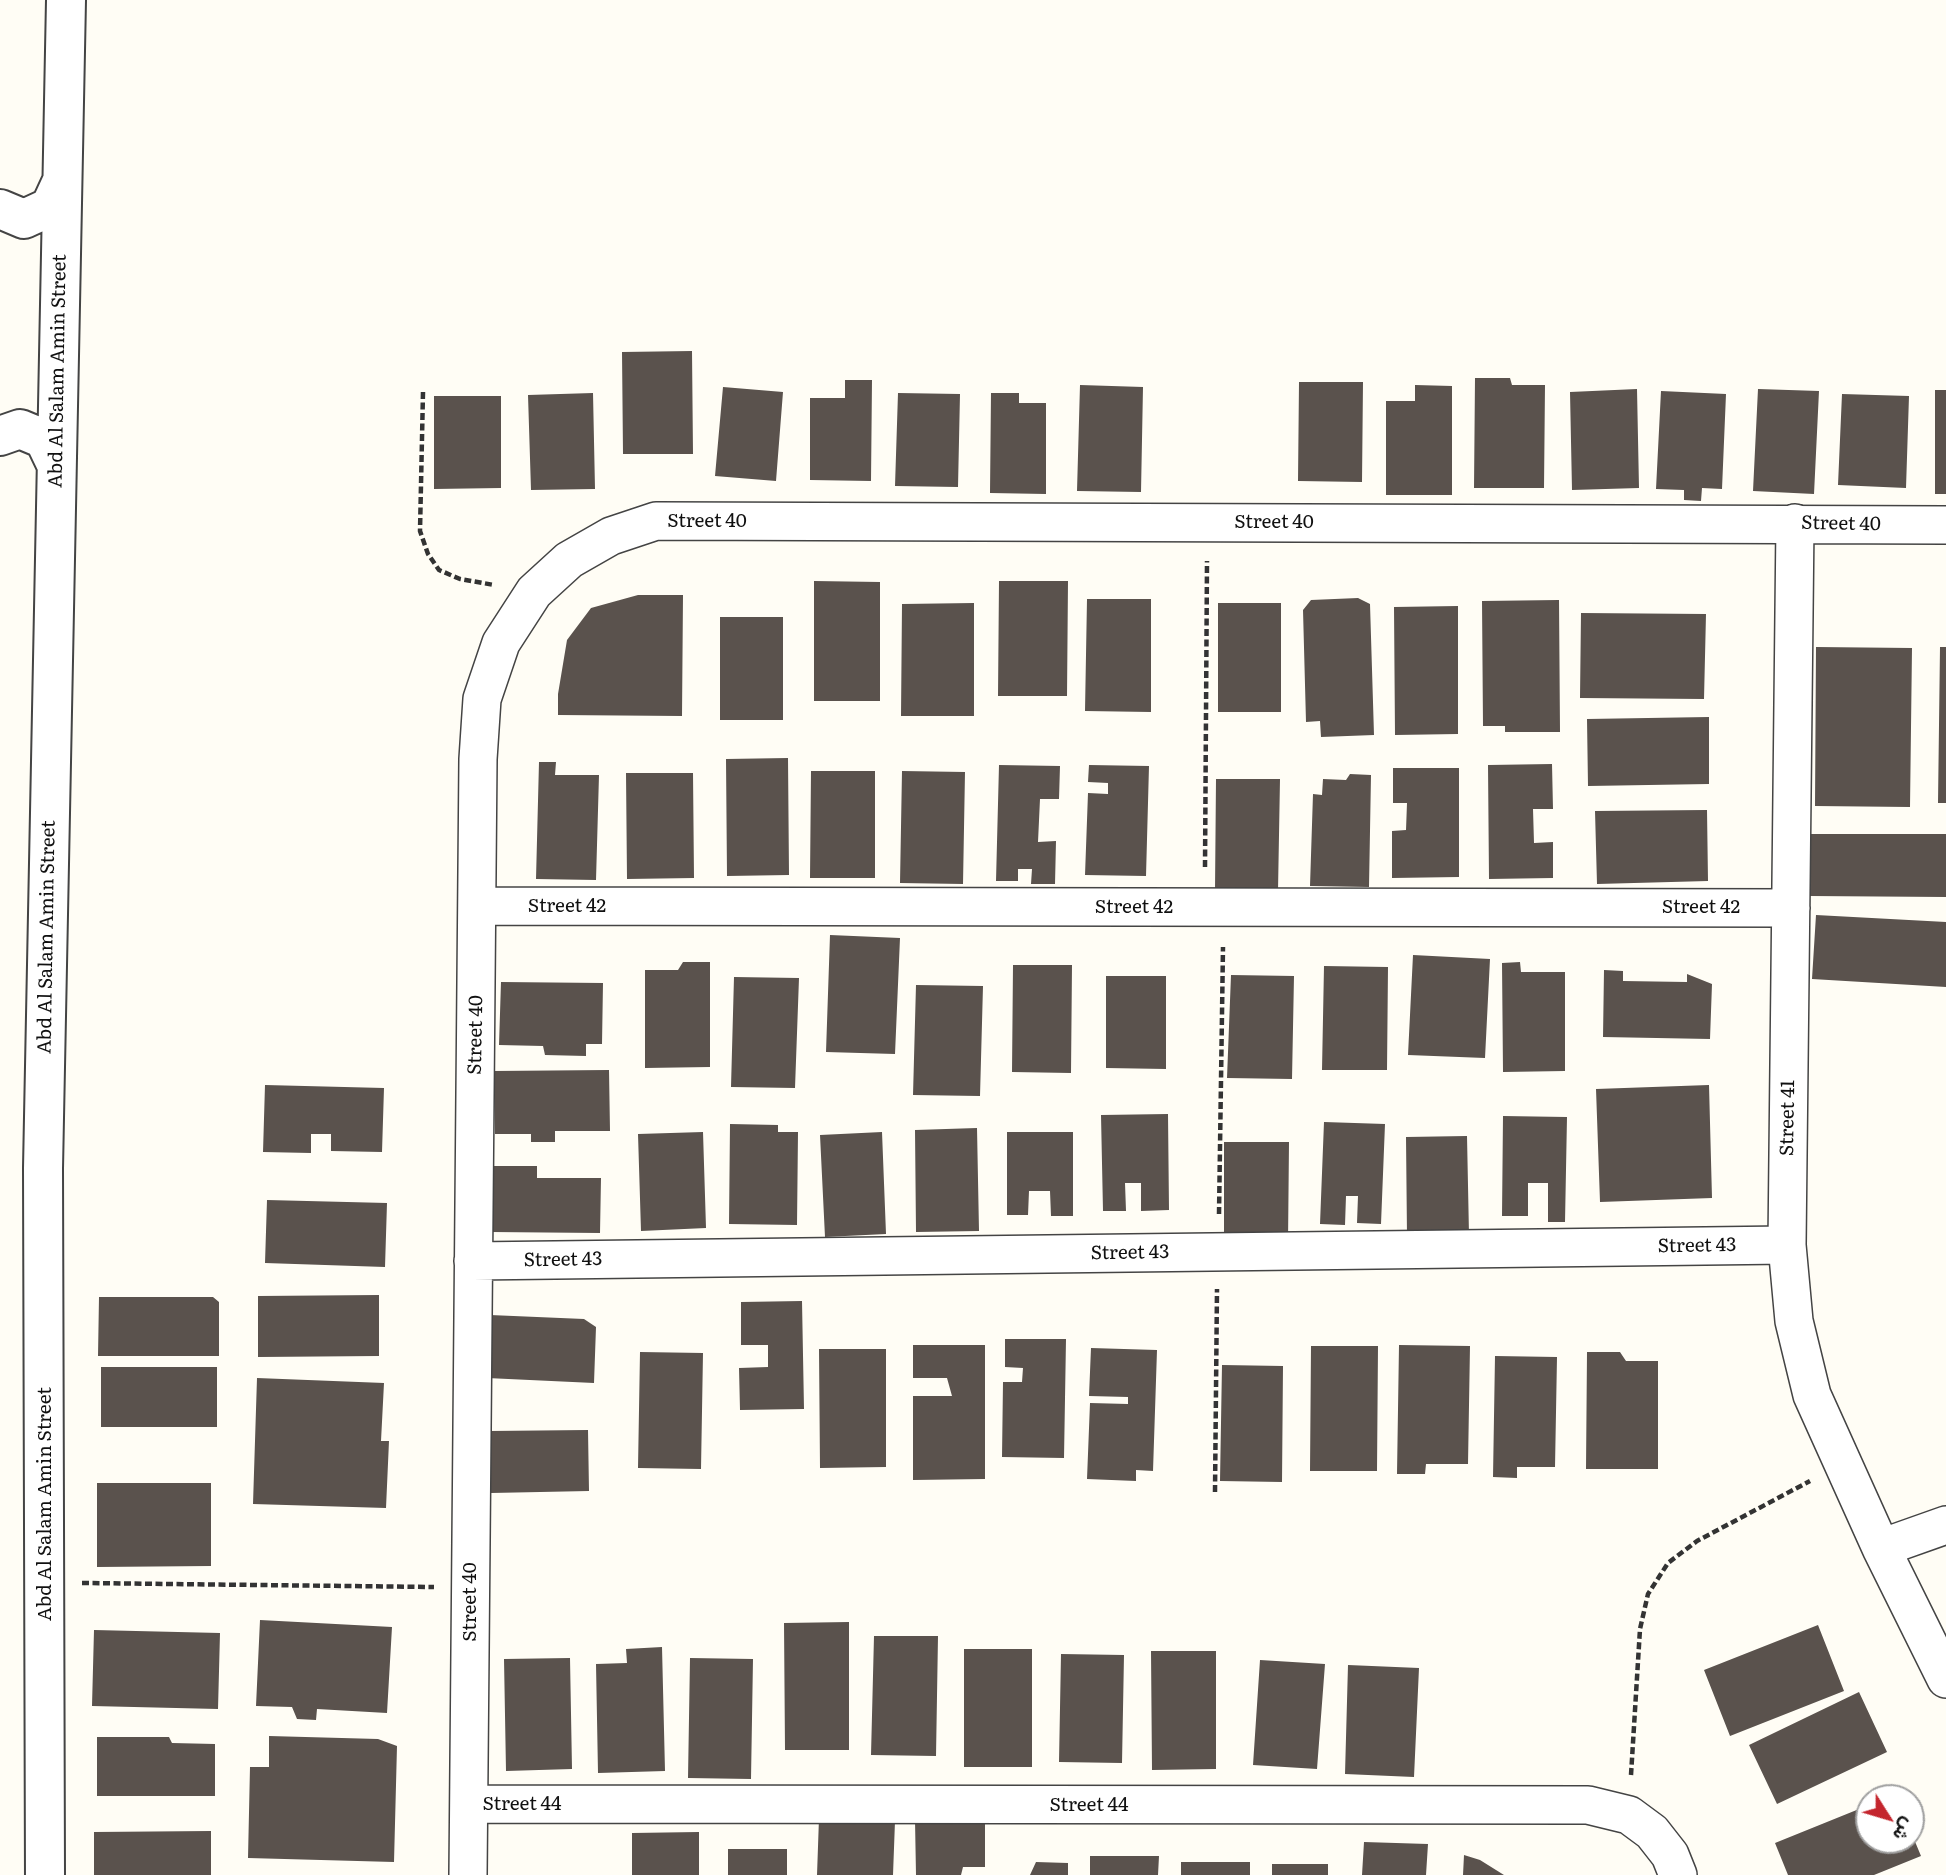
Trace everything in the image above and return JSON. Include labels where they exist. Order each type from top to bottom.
[{"type":"street","name":"Abd Al Salam Amin Street","points":[[44,1873],[46,1583],[43,1168],[66,0]]},
{"type":"street","points":[[0,209],[24,219],[50,207],[62,181]]},
{"type":"street","points":[[0,436],[20,429],[44,439],[56,464]]},
{"type":"street","name":"Street 40","points":[[468,1875],[477,906],[482,699],[501,643],[534,592],[569,560],[611,536],[656,521],[1946,524]]},
{"type":"street","name":"Street 41","points":[[1795,523],[1787,1245],[1794,1321],[1812,1395],[1881,1548],[1946,1679]]},
{"type":"street","name":"Street 42","points":[[477,906],[1791,908]]},
{"type":"street","name":"Street 43","points":[[473,1261],[1787,1245]]},
{"type":"street","points":[[1881,1548],[1946,1525]]},
{"type":"street","name":"Street 44","points":[[469,1804],[1588,1805],[1629,1815],[1652,1832],[1670,1855],[1678,1875]]},
{"type":"path","points":[[423,392],[420,531],[428,554],[439,570],[460,579],[534,592]]},
{"type":"path","points":[[1207,522],[1218,1252],[1214,1492]]},
{"type":"path","points":[[1629,1815],[1640,1629],[1648,1594],[1668,1563],[1697,1541],[1842,1464]]},
{"type":"path","points":[[46,1583],[470,1587]]},
{"type":"building","points":[[692,351],[693,454],[623,454],[622,352]]},
{"type":"building","points":[[1475,378],[1510,378],[1512,385],[1545,385],[1544,488],[1474,488]]},
{"type":"building","points":[[845,380],[872,380],[871,481],[810,480],[810,398],[845,398]]},
{"type":"building","points":[[1299,382],[1363,382],[1362,482],[1298,481]]},
{"type":"building","points":[[1080,385],[1143,387],[1141,492],[1077,491]]},
{"type":"building","points":[[1415,385],[1452,386],[1452,495],[1386,495],[1386,401],[1415,401]]},
{"type":"building","points":[[723,387],[783,392],[776,481],[715,476]]},
{"type":"building","points":[[1637,389],[1639,488],[1572,490],[1570,392]]},
{"type":"building","points":[[1758,389],[1819,391],[1814,494],[1753,491]]},
{"type":"building","points":[[1935,390],[1946,390],[1946,494],[1935,494]]},
{"type":"building","points":[[1661,391],[1726,394],[1722,489],[1702,488],[1701,501],[1684,500],[1684,490],[1656,489]]},
{"type":"building","points":[[593,393],[595,489],[531,490],[528,395]]},
{"type":"building","points":[[898,393],[960,394],[958,487],[895,486]]},
{"type":"building","points":[[991,393],[1019,393],[1019,403],[1046,403],[1046,494],[990,493]]},
{"type":"building","points":[[1842,394],[1909,396],[1906,488],[1838,485]]},
{"type":"building","points":[[434,396],[501,396],[501,488],[434,489]]},
{"type":"building","points":[[814,581],[880,582],[880,701],[814,701]]},
{"type":"building","points":[[999,581],[1068,581],[1067,696],[998,696]]},
{"type":"building","points":[[638,595],[683,595],[682,716],[558,715],[558,694],[567,640],[591,608]]},
{"type":"building","points":[[1358,598],[1370,604],[1374,735],[1321,737],[1320,721],[1306,722],[1303,610],[1311,600]]},
{"type":"building","points":[[1087,599],[1151,599],[1151,712],[1085,711]]},
{"type":"building","points":[[1559,600],[1560,732],[1505,732],[1505,726],[1483,726],[1482,601]]},
{"type":"building","points":[[974,603],[974,716],[901,716],[902,604]]},
{"type":"building","points":[[1218,603],[1281,603],[1281,712],[1218,712]]},
{"type":"building","points":[[1458,606],[1458,734],[1395,735],[1394,607]]},
{"type":"building","points":[[1581,613],[1706,614],[1704,699],[1580,698]]},
{"type":"building","points":[[720,617],[783,617],[783,720],[720,720]]},
{"type":"building","points":[[1816,647],[1912,648],[1910,807],[1815,806]]},
{"type":"building","points":[[1940,647],[1946,647],[1946,803],[1938,803]]},
{"type":"building","points":[[1709,717],[1709,784],[1588,786],[1587,719]]},
{"type":"building","points":[[788,758],[789,875],[727,876],[726,759]]},
{"type":"building","points":[[539,762],[556,762],[555,775],[599,775],[596,880],[536,879]]},
{"type":"building","points":[[1552,764],[1553,809],[1533,809],[1534,843],[1553,842],[1553,878],[1489,879],[1488,765]]},
{"type":"building","points":[[999,765],[1060,766],[1059,799],[1040,799],[1038,842],[1056,841],[1055,884],[1031,884],[1032,869],[1018,869],[1018,881],[996,881]]},
{"type":"building","points":[[1089,765],[1149,766],[1146,876],[1085,875],[1088,793],[1108,794],[1108,783],[1088,782]]},
{"type":"building","points":[[1393,768],[1459,768],[1459,877],[1392,878],[1392,831],[1406,830],[1407,803],[1393,803]]},
{"type":"building","points":[[811,771],[875,771],[875,878],[810,878]]},
{"type":"building","points":[[902,771],[965,772],[963,884],[900,883]]},
{"type":"building","points":[[626,773],[693,773],[694,878],[627,879]]},
{"type":"building","points":[[1350,774],[1371,775],[1369,887],[1310,886],[1313,794],[1322,795],[1323,779],[1346,780]]},
{"type":"building","points":[[1216,779],[1280,779],[1278,891],[1215,890]]},
{"type":"building","points":[[1707,810],[1708,881],[1597,884],[1595,811]]},
{"type":"building","points":[[1811,834],[1946,834],[1946,897],[1810,896]]},
{"type":"building","points":[[1816,915],[1946,922],[1946,987],[1812,979]]},
{"type":"building","points":[[830,935],[900,938],[895,1054],[826,1052]]},
{"type":"building","points":[[1413,955],[1490,959],[1485,1058],[1408,1055]]},
{"type":"building","points":[[683,962],[710,962],[710,1067],[645,1068],[645,970],[678,970]]},
{"type":"building","points":[[1520,962],[1521,972],[1565,972],[1565,1071],[1503,1072],[1502,963]]},
{"type":"building","points":[[1013,965],[1072,965],[1071,1073],[1012,1072]]},
{"type":"building","points":[[1324,966],[1388,967],[1387,1070],[1322,1070]]},
{"type":"building","points":[[1604,970],[1623,971],[1623,981],[1687,982],[1687,974],[1712,984],[1710,1039],[1603,1037]]},
{"type":"building","points":[[1231,975],[1294,976],[1292,1079],[1227,1078]]},
{"type":"building","points":[[1106,976],[1166,976],[1166,1069],[1106,1068]]},
{"type":"building","points":[[734,977],[799,978],[795,1088],[731,1087]]},
{"type":"building","points":[[501,982],[603,983],[602,1044],[586,1044],[586,1056],[545,1055],[543,1046],[499,1045]]},
{"type":"building","points":[[916,985],[983,986],[980,1096],[913,1095]]},
{"type":"building","points":[[609,1070],[610,1131],[555,1131],[555,1142],[531,1142],[531,1134],[495,1134],[494,1071]]},
{"type":"building","points":[[265,1085],[384,1088],[382,1152],[331,1151],[331,1134],[311,1134],[311,1153],[263,1152]]},
{"type":"building","points":[[1709,1085],[1712,1198],[1600,1202],[1596,1089]]},
{"type":"building","points":[[1168,1114],[1169,1210],[1141,1211],[1141,1183],[1125,1183],[1126,1211],[1103,1211],[1101,1115]]},
{"type":"building","points":[[1503,1116],[1567,1117],[1565,1222],[1548,1222],[1548,1183],[1528,1183],[1528,1216],[1502,1216]]},
{"type":"building","points":[[1324,1122],[1385,1124],[1381,1224],[1357,1223],[1358,1196],[1346,1196],[1345,1225],[1320,1224]]},
{"type":"building","points":[[730,1124],[778,1125],[778,1132],[798,1132],[797,1225],[729,1224]]},
{"type":"building","points":[[977,1128],[979,1231],[916,1232],[915,1130]]},
{"type":"building","points":[[703,1132],[706,1228],[641,1231],[638,1134]]},
{"type":"building","points":[[882,1132],[886,1234],[825,1237],[820,1135]]},
{"type":"building","points":[[1007,1132],[1073,1132],[1073,1216],[1051,1216],[1050,1191],[1029,1191],[1028,1215],[1007,1215]]},
{"type":"building","points":[[1467,1136],[1469,1235],[1407,1236],[1406,1137]]},
{"type":"building","points":[[1224,1142],[1289,1142],[1288,1243],[1224,1244]]},
{"type":"building","points":[[493,1166],[537,1166],[537,1178],[601,1178],[600,1233],[491,1232]]},
{"type":"building","points":[[267,1200],[387,1203],[385,1267],[265,1263]]},
{"type":"building","points":[[379,1295],[379,1356],[258,1357],[258,1296]]},
{"type":"building","points":[[99,1297],[213,1297],[219,1302],[219,1356],[98,1356]]},
{"type":"building","points":[[802,1301],[804,1409],[740,1410],[739,1368],[768,1367],[768,1345],[741,1345],[741,1302]]},
{"type":"building","points":[[490,1315],[584,1319],[596,1327],[594,1383],[487,1378]]},
{"type":"building","points":[[1005,1339],[1066,1339],[1064,1458],[1002,1457],[1003,1382],[1022,1382],[1023,1368],[1005,1367]]},
{"type":"building","points":[[913,1345],[985,1345],[985,1479],[913,1480],[913,1396],[952,1396],[947,1378],[913,1378]]},
{"type":"building","points":[[1399,1345],[1470,1346],[1468,1464],[1426,1464],[1425,1474],[1397,1474]]},
{"type":"building","points":[[1311,1346],[1378,1346],[1377,1471],[1310,1471]]},
{"type":"building","points":[[1091,1348],[1157,1350],[1153,1471],[1136,1470],[1136,1481],[1087,1479],[1090,1403],[1128,1404],[1128,1397],[1089,1396]]},
{"type":"building","points":[[819,1349],[886,1349],[886,1467],[820,1468]]},
{"type":"building","points":[[640,1352],[703,1353],[701,1469],[638,1468]]},
{"type":"building","points":[[1587,1352],[1620,1352],[1626,1361],[1658,1361],[1658,1469],[1586,1469]]},
{"type":"building","points":[[1495,1356],[1557,1357],[1555,1467],[1517,1467],[1517,1478],[1493,1477]]},
{"type":"building","points":[[1222,1365],[1283,1366],[1282,1482],[1220,1481]]},
{"type":"building","points":[[101,1367],[217,1367],[217,1427],[101,1427]]},
{"type":"building","points":[[257,1378],[384,1383],[381,1441],[389,1441],[386,1508],[253,1504]]},
{"type":"building","points":[[588,1430],[589,1491],[491,1493],[490,1431]]},
{"type":"building","points":[[97,1483],[211,1483],[211,1566],[97,1567]]},
{"type":"building","points":[[260,1620],[392,1627],[387,1713],[317,1709],[316,1720],[297,1719],[292,1707],[256,1706]]},
{"type":"building","points":[[849,1622],[849,1750],[785,1750],[784,1623]]},
{"type":"building","points":[[1818,1625],[1844,1691],[1730,1736],[1704,1670]]},
{"type":"building","points":[[94,1630],[220,1633],[218,1709],[92,1706]]},
{"type":"building","points":[[874,1636],[938,1636],[936,1756],[871,1755]]},
{"type":"building","points":[[662,1647],[665,1771],[598,1773],[596,1664],[627,1663],[626,1649]]},
{"type":"building","points":[[964,1649],[1032,1649],[1032,1767],[964,1767]]},
{"type":"building","points":[[1151,1651],[1216,1651],[1216,1769],[1152,1770]]},
{"type":"building","points":[[1061,1654],[1124,1655],[1122,1763],[1059,1762]]},
{"type":"building","points":[[570,1658],[572,1769],[506,1771],[504,1659]]},
{"type":"building","points":[[690,1658],[753,1659],[751,1779],[688,1778]]},
{"type":"building","points":[[1260,1660],[1325,1664],[1317,1769],[1253,1765]]},
{"type":"building","points":[[1348,1665],[1419,1668],[1414,1777],[1345,1774]]},
{"type":"building","points":[[1859,1692],[1887,1752],[1777,1804],[1749,1745]]},
{"type":"building","points":[[269,1736],[378,1739],[397,1746],[394,1862],[248,1858],[250,1767],[269,1767]]},
{"type":"building","points":[[97,1737],[169,1737],[172,1743],[215,1744],[215,1796],[97,1796]]},
{"type":"building","points":[[1855,1811],[1855,1854],[1921,1856],[1874,1875],[1788,1875],[1775,1843]]},
{"type":"building","points":[[819,1818],[895,1821],[893,1875],[817,1875]]},
{"type":"building","points":[[985,1819],[985,1867],[963,1867],[961,1875],[916,1875],[915,1820]]},
{"type":"building","points":[[211,1831],[211,1875],[94,1875],[94,1832]]},
{"type":"building","points":[[699,1832],[699,1875],[632,1875],[632,1833]]},
{"type":"building","points":[[1364,1842],[1428,1844],[1426,1875],[1362,1875]]},
{"type":"building","points":[[728,1849],[787,1849],[787,1875],[728,1875]]},
{"type":"building","points":[[1464,1855],[1480,1860],[1504,1875],[1463,1875]]},
{"type":"building","points":[[1090,1856],[1159,1856],[1158,1875],[1090,1875]]},
{"type":"building","points":[[1036,1862],[1068,1863],[1068,1875],[1030,1875]]},
{"type":"building","points":[[1181,1862],[1250,1862],[1250,1875],[1181,1875]]},
{"type":"building","points":[[1272,1864],[1328,1864],[1328,1875],[1272,1875]]}]
